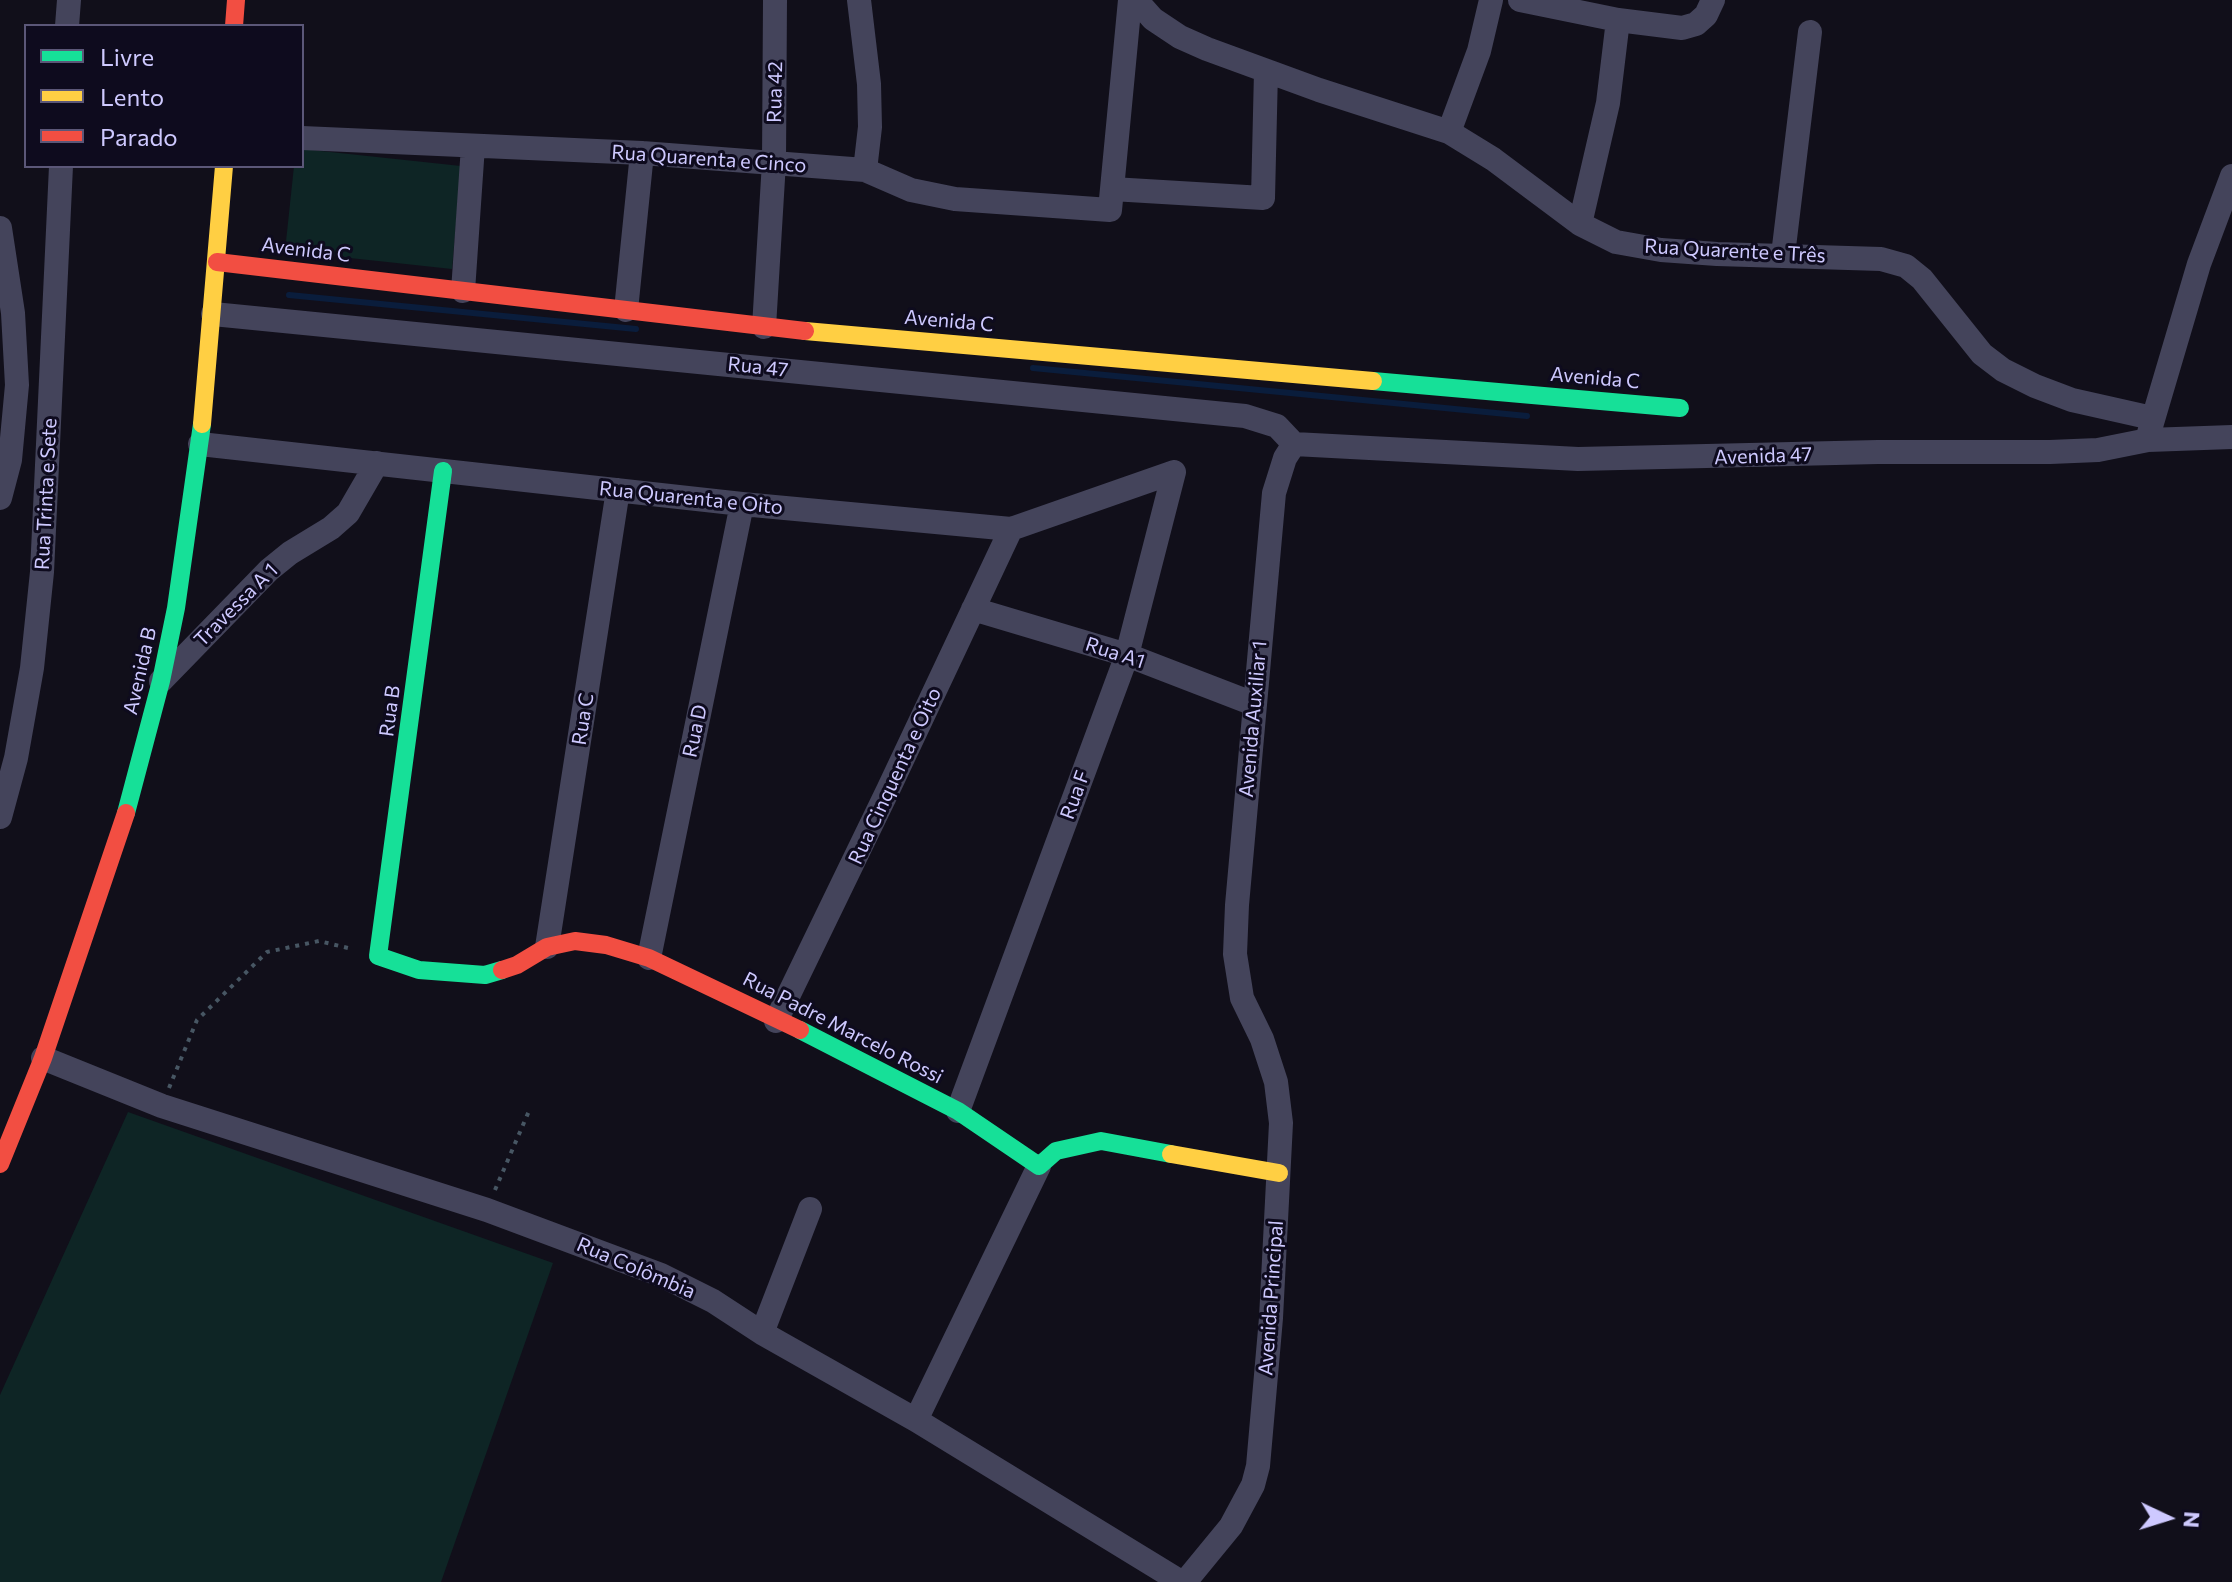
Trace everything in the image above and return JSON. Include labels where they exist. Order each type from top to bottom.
[{"type":"street","points":[[67,24],[69,0]]},
{"type":"street","points":[[234,24],[236,0]]},
{"type":"street","name":"Rua 42","points":[[764,327],[774,162],[775,0]]},
{"type":"street","points":[[859,0],[869,84],[870,127],[865,170]]},
{"type":"street","points":[[1111,200],[1130,0]]},
{"type":"street","name":"Rua Quarente e Três","points":[[1136,0],[1153,19],[1180,37],[1266,71],[1449,132],[1493,159],[1580,224],[1616,242],[1661,250],[1881,259],[1906,266],[1922,279],[1982,354],[2003,370],[2035,386],[2150,429]]},
{"type":"street","points":[[1449,132],[1479,51],[1491,0]]},
{"type":"street","points":[[1520,0],[1667,28],[1696,24],[1706,15],[1713,0]]},
{"type":"street","points":[[1580,224],[1608,103],[1618,20]]},
{"type":"street","points":[[1783,255],[1810,32]]},
{"type":"street","name":"Rua Quarenta e Cinco","points":[[304,138],[642,153],[865,170],[911,190],[955,199],[1263,198],[1266,71]]},
{"type":"street","points":[[463,291],[473,146]]},
{"type":"street","points":[[626,310],[642,153]]},
{"type":"street","name":"Rua Trinta e Sete","points":[[0,817],[16,758],[32,668],[42,572],[61,168]]},
{"type":"street","name":"Avenida B","points":[[0,1164],[43,1058],[118,840],[161,681],[176,608],[200,444],[224,168]]},
{"type":"street","points":[[2150,429],[2199,264],[2232,176]]},
{"type":"street","points":[[0,228],[13,313],[17,385],[10,460],[0,498]]},
{"type":"street","name":"Avenida C","points":[[217,262],[764,327],[1680,408]]},
{"type":"street","points":[[13,313],[54,316]]},
{"type":"street","name":"Rua 47","points":[[213,314],[1245,416],[1277,426],[1294,444]]},
{"type":"street","name":"Avenida 47","points":[[1294,444],[1578,459],[2098,450],[2150,429],[2232,437]]},
{"type":"street","name":"Rua Quarenta e Oito","points":[[200,444],[742,504],[1011,529],[1174,472]]},
{"type":"street","name":"Avenida Auxiliar 1","points":[[1242,998],[1235,954],[1237,905],[1254,704],[1274,493],[1285,458],[1294,444]]},
{"type":"street","points":[[10,460],[49,462]]},
{"type":"street","name":"Travessa A 1","points":[[161,681],[269,570],[348,513],[377,463]]},
{"type":"street","name":"Rua B","points":[[378,956],[443,471]]},
{"type":"street","name":"Rua F","points":[[958,1111],[1127,655],[1174,472]]},
{"type":"street","name":"Rua C","points":[[547,947],[618,490]]},
{"type":"street","name":"Rua D","points":[[649,958],[742,504]]},
{"type":"street","name":"Rua Cinquenta e Oito","points":[[776,1021],[1011,529]]},
{"type":"street","name":"Rua A1","points":[[973,609],[1127,655],[1254,704]]},
{"type":"street","name":"Rua Padre Marcelo Rossi","points":[[378,956],[419,970],[485,975],[517,965],[547,947],[575,941],[606,945],[649,958],[720,990],[958,1111],[1039,1166]]},
{"type":"street","name":"Avenida Principal","points":[[1183,1582],[1231,1526],[1255,1476],[1271,1318],[1281,1123],[1276,1082],[1262,1039],[1242,998]]},
{"type":"street","name":"Rua Colômbia","points":[[43,1058],[162,1106],[487,1210],[661,1275],[713,1301],[762,1333],[916,1420],[1183,1582]]},
{"type":"street","points":[[916,1420],[1039,1166],[1056,1151],[1101,1141],[1279,1173]]},
{"type":"street","points":[[762,1333],[810,1209]]},
{"type":"path","points":[[162,1106],[197,1020],[267,952],[319,941],[378,956]]},
{"type":"path","points":[[487,1210],[529,1111]]},
{"type":"green space","points":[[304,149],[461,166],[452,269],[285,251],[294,168],[304,168]]},
{"type":"green space","points":[[128,1112],[553,1263],[441,1582],[0,1582],[0,1395]]},
{"type":"waterway","points":[[289,295],[636,329]]},
{"type":"waterway","points":[[1033,368],[1527,416]]},
{"type":"traffic: fast","points":[[1373,381],[1680,408]]},
{"type":"traffic: fast","points":[[126,813],[161,681],[176,608],[202,424]]},
{"type":"traffic: fast","points":[[443,471],[378,956],[419,970],[485,975],[502,970]]},
{"type":"traffic: fast","points":[[800,1030],[958,1111],[1039,1166],[1056,1151],[1101,1141],[1171,1154]]},
{"type":"traffic: slow","points":[[202,424],[224,168]]},
{"type":"traffic: slow","points":[[805,331],[1373,381]]},
{"type":"traffic: slow","points":[[1171,1154],[1279,1173]]},
{"type":"traffic: jam","points":[[234,24],[236,0]]},
{"type":"traffic: jam","points":[[217,262],[805,331]]},
{"type":"traffic: jam","points":[[0,1164],[43,1058],[126,813]]},
{"type":"traffic: jam","points":[[502,970],[547,947],[575,941],[606,945],[649,958],[800,1030]]}]
